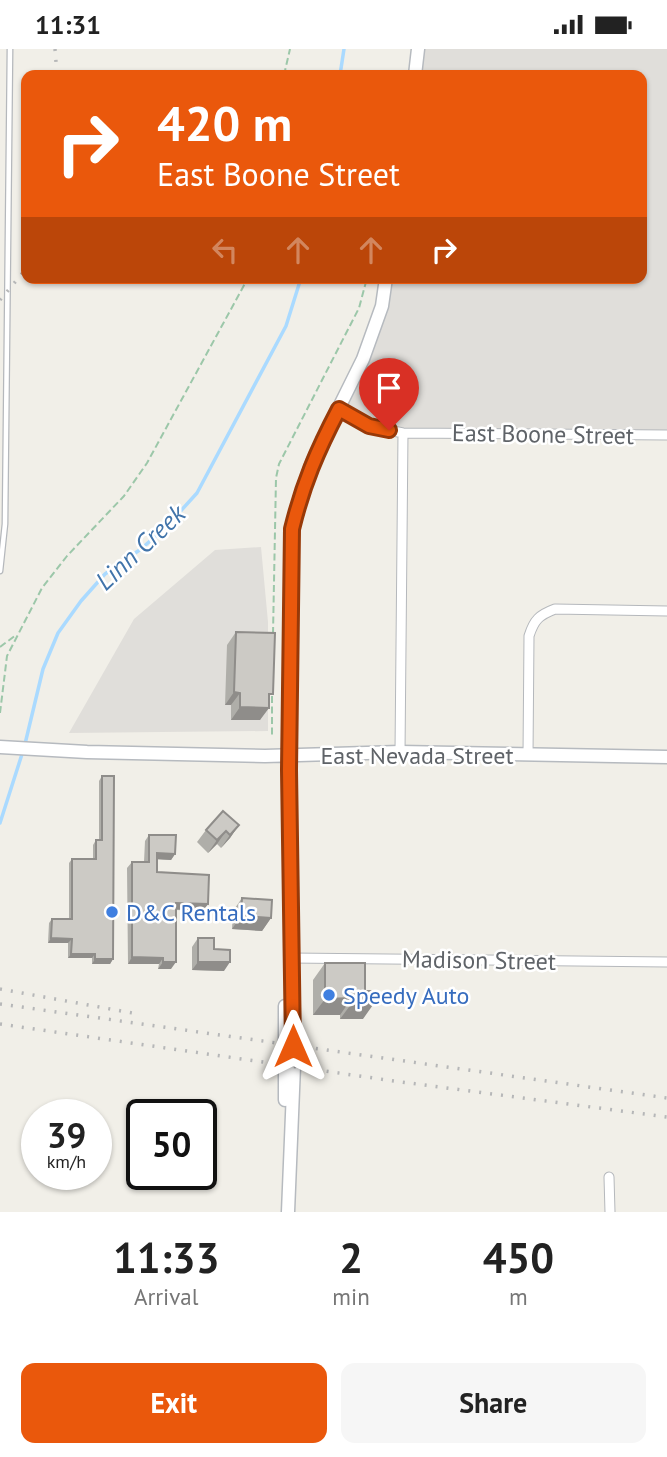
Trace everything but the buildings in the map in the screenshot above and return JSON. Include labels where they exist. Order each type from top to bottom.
[{"type":"main road","points":[[416,70],[418,49]]},
{"type":"main road","points":[[288,1212],[293,1066],[289,756],[292,529],[313,460],[363,359],[382,306],[385,284]]},
{"type":"main road","name":"East Nevada Street","points":[[0,747],[87,752],[289,756],[400,752],[667,757]]},
{"type":"street","name":"East Boone Street","points":[[339,409],[369,426],[403,433],[667,435]]},
{"type":"street","points":[[400,752],[403,433]]},
{"type":"street","points":[[528,755],[530,636],[533,622],[543,613],[555,609],[667,611]]},
{"type":"street","name":"Madison Street","points":[[290,958],[667,962]]},
{"type":"street","points":[[609,1177],[610,1212]]},
{"type":"lane","points":[[0,571],[5,524],[10,49]]},
{"type":"path","points":[[285,70],[290,49]]},
{"type":"path","points":[[0,713],[6,656],[42,588],[67,556],[124,496],[147,463],[245,284]]},
{"type":"path","points":[[0,647],[9,637],[17,634]]},
{"type":"shaded area","points":[[418,49],[667,49],[667,435],[403,433],[369,426],[339,410],[384,284],[647,284],[647,70],[416,70]]},
{"type":"shaded area","points":[[261,547],[268,622],[268,731],[69,733],[134,619],[215,550]]},
{"type":"waterway","name":"Linn Creek","points":[[341,70],[344,49]]},
{"type":"waterway","name":"Linn Creek","points":[[25,744],[43,669],[58,633],[105,574],[141,549],[167,526],[197,493],[286,326],[299,284]]},
{"type":"waterway","name":"Linn Creek","points":[[0,823],[23,751]]},
{"type":"railway","points":[[55,49],[57,70]]},
{"type":"railway","points":[[0,300],[21,275]]},
{"type":"railway","points":[[0,989],[138,1014]]},
{"type":"railway","points":[[0,1004],[667,1098]]},
{"type":"railway","points":[[0,1024],[667,1117]]},
{"type":"place","name":"D&C Rentals","points":[[112,912]]},
{"type":"place","name":"Speedy Auto","points":[[329,995]]},
{"type":"route","points":[[293,1046],[289,770],[292,529],[313,460],[339,409],[369,426],[389,430]]}]
